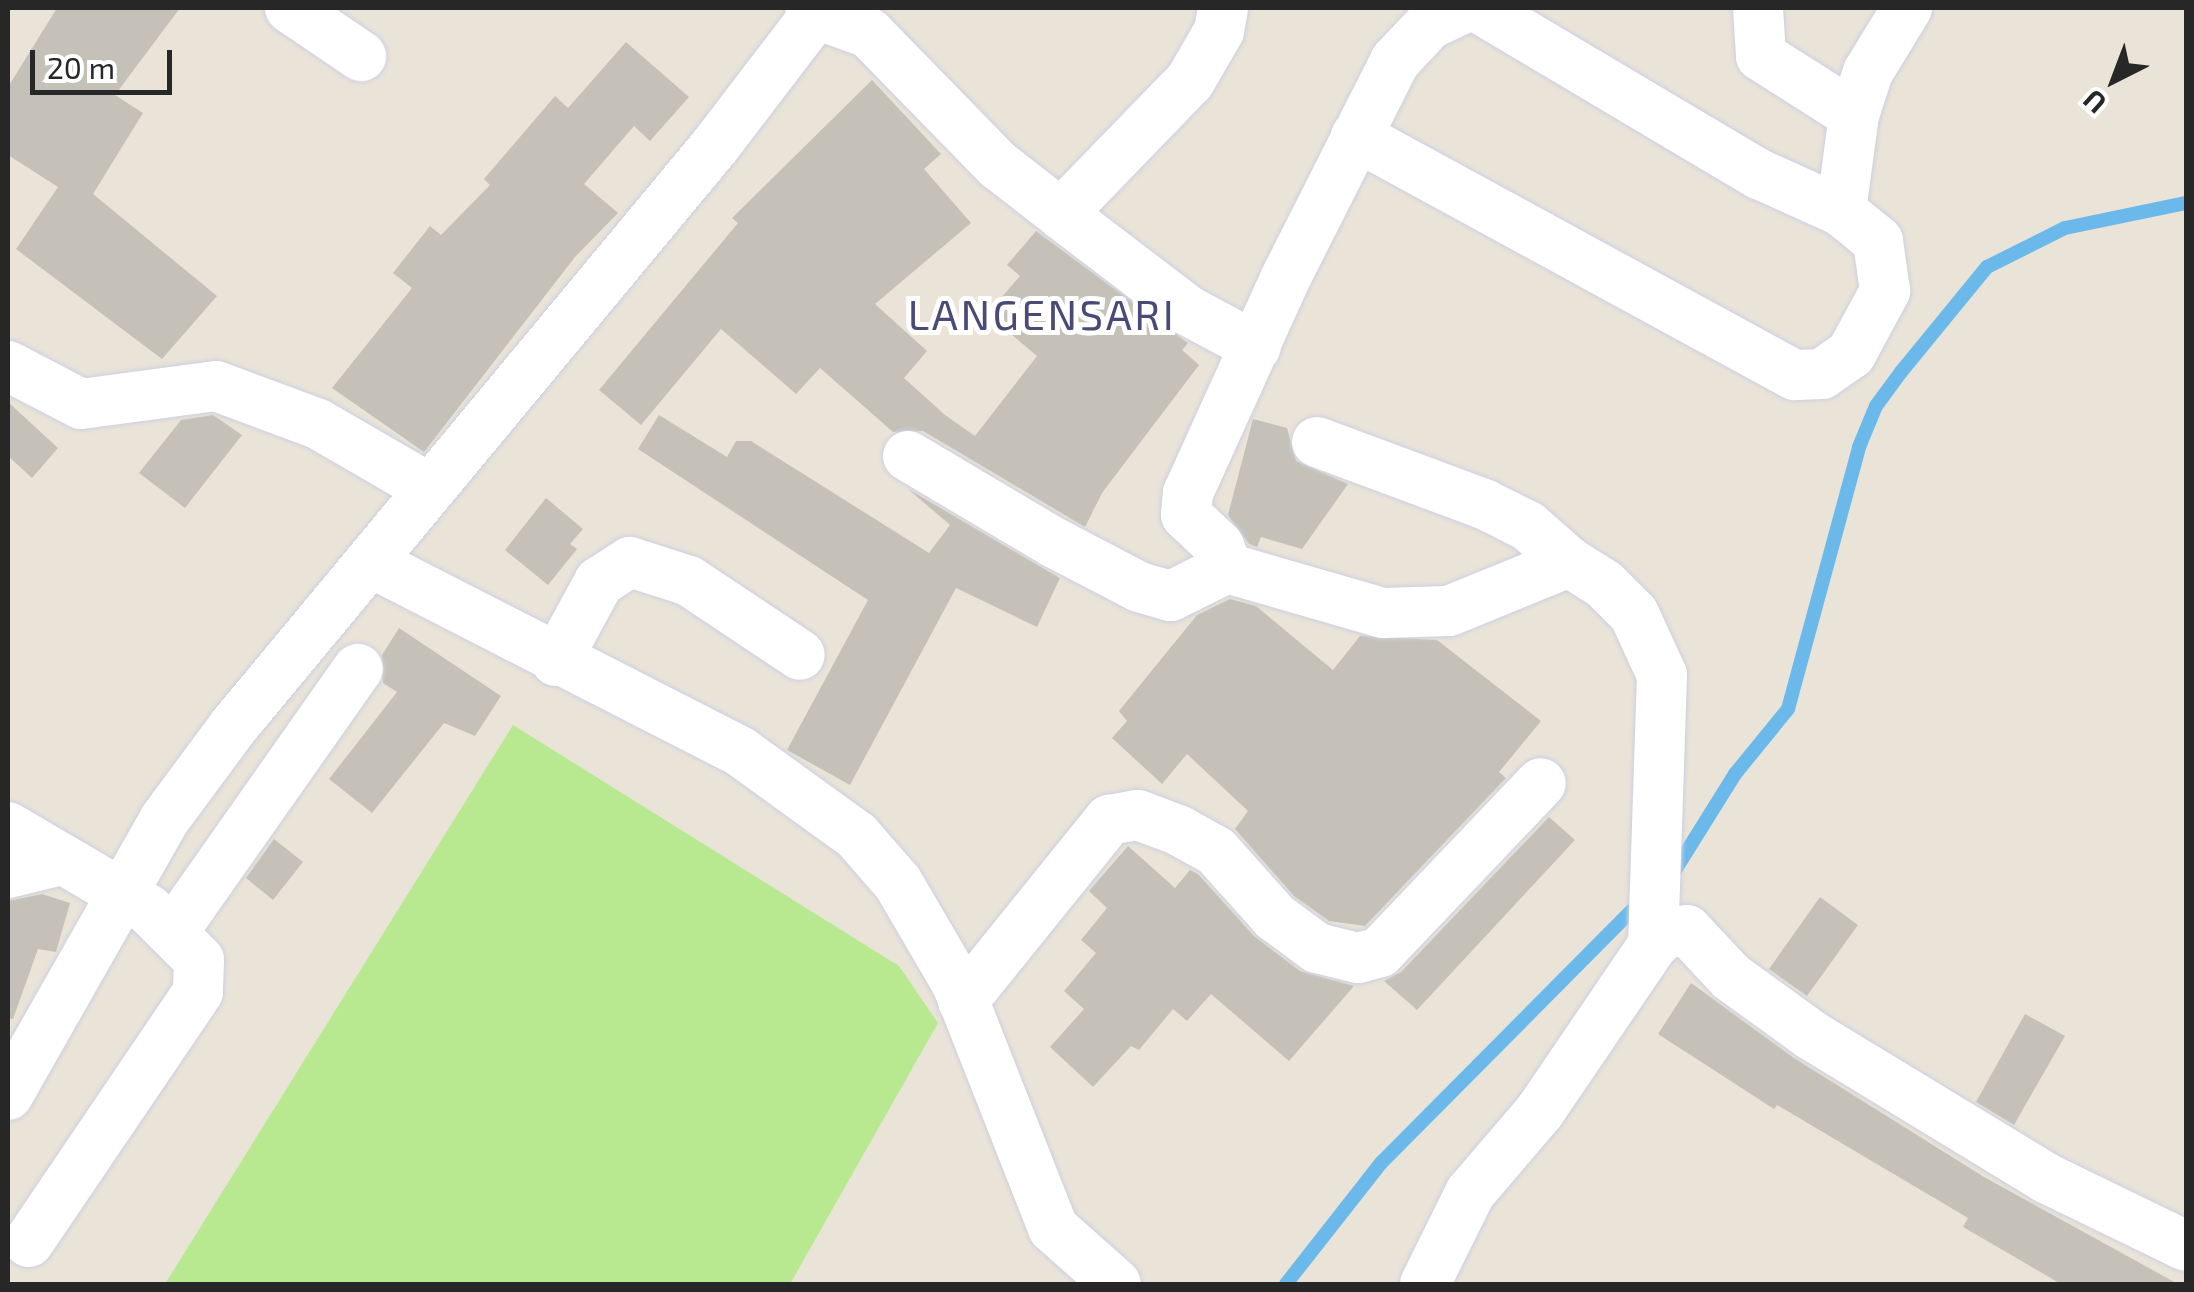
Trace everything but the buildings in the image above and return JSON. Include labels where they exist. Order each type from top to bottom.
[{"type":"street","points":[[290,8],[361,56]]},
{"type":"street","points":[[1061,214],[1190,80],[1219,31],[1224,8]]},
{"type":"street","points":[[1226,568],[1219,546],[1184,507],[1256,347],[1395,61],[1430,24],[1464,8]]},
{"type":"street","points":[[1356,136],[1795,375],[1822,374],[1851,354],[1885,290],[1878,241],[1840,210],[1759,174],[1479,8]]},
{"type":"street","points":[[1758,8],[1762,56],[1854,115]]},
{"type":"street","points":[[1840,210],[1854,115],[1868,72],[1907,8]]},
{"type":"street","points":[[8,1095],[164,820],[232,728],[372,562],[813,11],[869,33],[998,165],[1186,310],[1256,347]]},
{"type":"street","points":[[8,366],[81,404],[216,386],[318,424],[430,489]]},
{"type":"street","points":[[1317,442],[1486,505],[1528,526],[1634,614],[1662,675],[1653,946]]},
{"type":"street","points":[[908,456],[1138,587],[1171,596],[1226,568],[1400,612],[1450,611],[1569,562]]},
{"type":"street","points":[[372,562],[556,660],[742,752],[858,836],[898,883],[963,1001],[1054,1228],[1116,1284]]},
{"type":"street","points":[[556,660],[599,582],[630,562],[689,581],[800,655]]},
{"type":"street","points":[[175,929],[358,670]]},
{"type":"street","points":[[963,1001],[1109,820],[1138,816],[1178,830],[1216,851],[1275,917],[1317,948],[1358,958],[1380,952],[1541,784]]},
{"type":"street","points":[[8,827],[175,929],[199,960],[198,992],[28,1242]]},
{"type":"street","points":[[8,873],[61,860]]},
{"type":"street","points":[[1425,1284],[1470,1192],[1540,1111],[1653,946],[1664,934],[1687,930],[1731,978],[1810,1036],[2048,1178],[2186,1246]]},
{"type":"green space","points":[[513,725],[899,966],[938,1023],[790,1284],[165,1284]]},
{"type":"waterway","points":[[1672,875],[1735,774],[1788,709],[1859,447],[1876,406],[1901,372],[1987,267],[2065,228],[2186,203]]},
{"type":"waterway","points":[[1286,1284],[1381,1163],[1640,902]]},
{"type":"district","name":"LANGENSARI","points":[[1042,313]]}]
